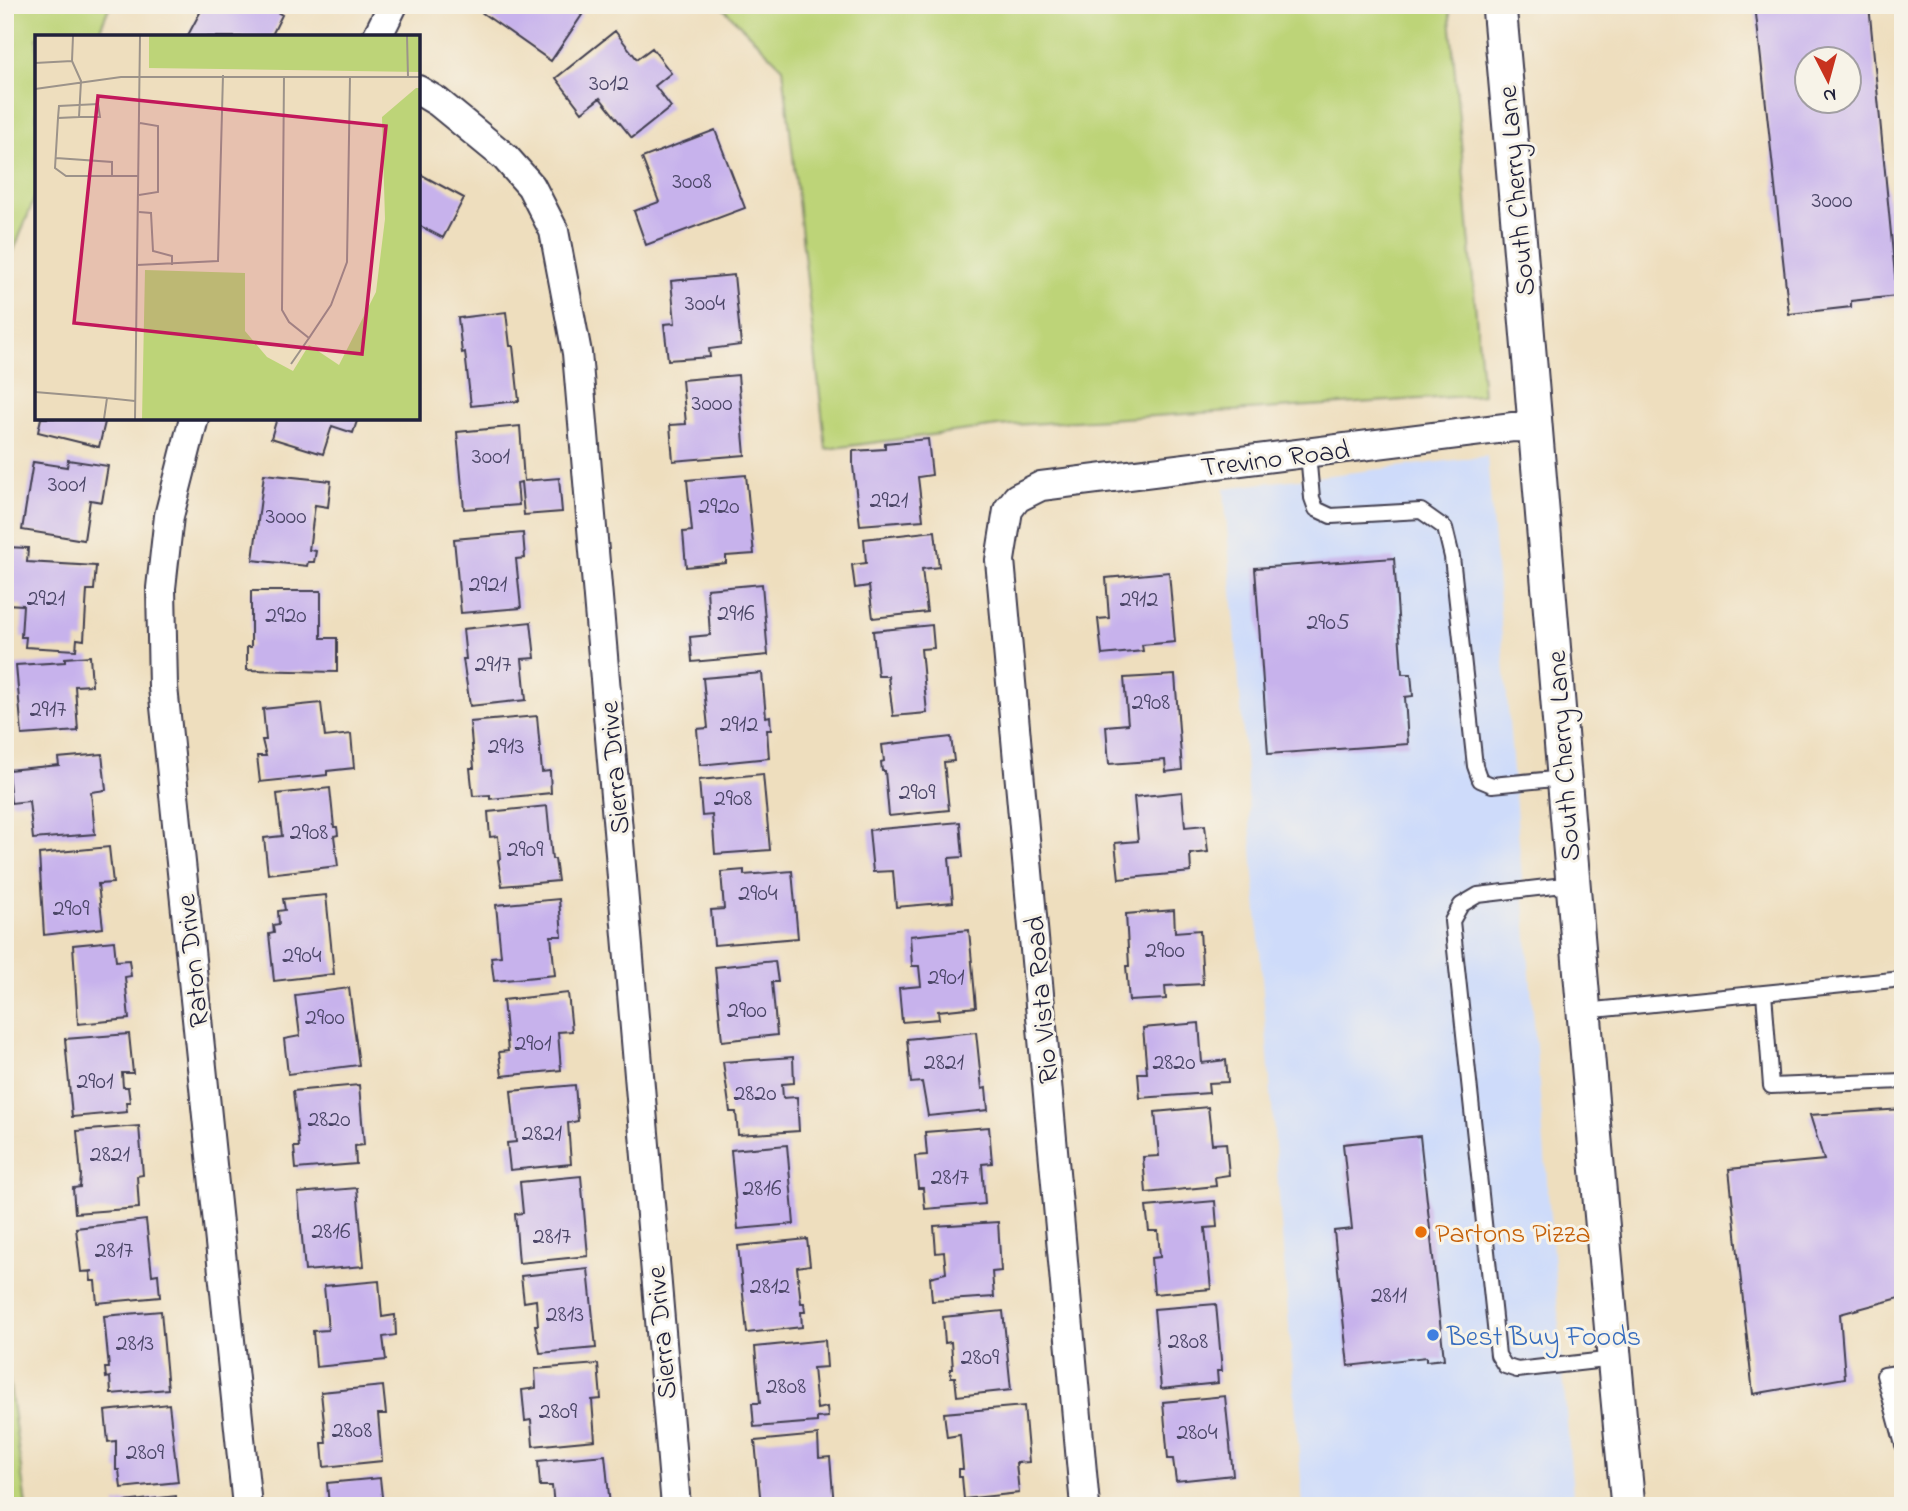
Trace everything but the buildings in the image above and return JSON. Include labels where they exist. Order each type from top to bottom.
[{"type":"street","points":[[378,35],[393,5]]},
{"type":"street","name":"South Cherry Lane","points":[[1499,5],[1537,428],[1572,884],[1628,1506]]},
{"type":"street","name":"Sierra Drive","points":[[420,91],[438,102],[505,157],[531,186],[554,231],[577,353],[676,1506]]},
{"type":"street","name":"Raton Drive","points":[[193,420],[169,516],[161,588],[163,687],[247,1506]]},
{"type":"street","name":"Trevino Road","points":[[1017,498],[1041,486],[1513,427],[1537,428]]},
{"type":"street","name":"Rio Vista Road","points":[[1017,498],[1008,510],[1000,561],[1085,1506]]},
{"type":"lane","points":[[1308,453],[1312,498],[1316,509],[1331,516],[1421,511],[1445,528],[1452,557],[1475,766],[1480,780],[1492,785],[1564,778]]},
{"type":"lane","points":[[1572,884],[1478,895],[1461,905],[1452,921],[1498,1355],[1505,1366],[1517,1370],[1614,1359]]},
{"type":"lane","points":[[1584,1011],[1903,979]]},
{"type":"lane","points":[[1764,993],[1770,1086],[1903,1081]]},
{"type":"lane","points":[[1903,1372],[1884,1375],[1903,1445]]},
{"type":"shaded area","points":[[1487,456],[1574,1506],[1303,1506],[1224,488]]},
{"type":"green space","points":[[5,5],[110,5],[98,35],[35,35],[35,197],[5,273]]},
{"type":"green space","points":[[720,5],[1449,5],[1483,395],[998,426],[826,449],[783,68]]},
{"type":"green space","points":[[5,1350],[26,1506],[5,1506]]},
{"type":"place","name":"Partons Pizza","points":[[1421,1232]]},
{"type":"place","name":"Best Buy Foods","points":[[1433,1335]]}]
